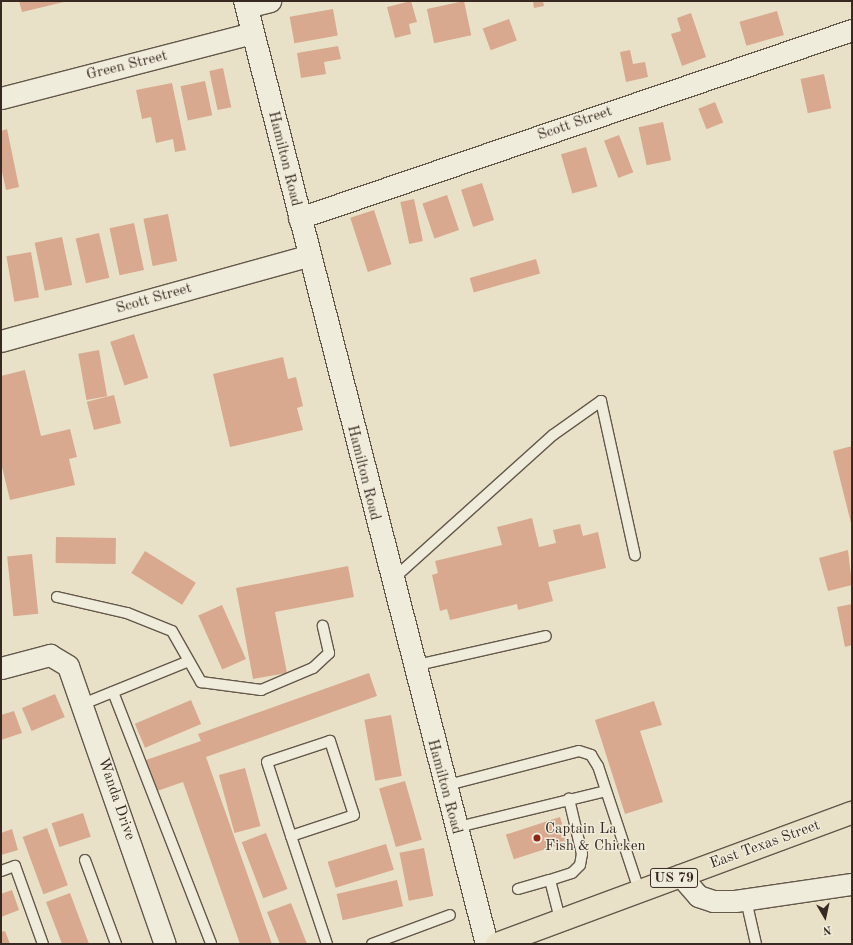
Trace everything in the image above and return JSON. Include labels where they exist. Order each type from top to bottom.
[{"type":"main road","name":"East Texas Street","points":[[497,944],[560,919],[852,813]]},
{"type":"street","points":[[246,4],[270,1]]},
{"type":"street","name":"Hamilton Road","points":[[246,4],[298,218],[454,828],[487,944]]},
{"type":"street","name":"Scott Street","points":[[298,218],[852,30]]},
{"type":"street","name":"Green Street","points":[[1,98],[252,33]]},
{"type":"street","name":"Scott Street","points":[[1,342],[308,256]]},
{"type":"street","name":"Wanda Drive","points":[[1,668],[36,656],[60,659],[68,666],[83,704],[165,944]]},
{"type":"street","points":[[680,875],[698,896],[713,901],[746,900],[852,884]]},
{"type":"lane","points":[[391,580],[553,435],[601,401],[635,555]]},
{"type":"lane","points":[[57,597],[127,613],[172,631],[201,682],[262,690],[313,668],[329,653],[323,626]]},
{"type":"lane","points":[[413,666],[546,636]]},
{"type":"lane","points":[[83,704],[189,661]]},
{"type":"lane","points":[[113,692],[210,944]]},
{"type":"lane","points":[[291,836],[354,815],[330,741],[267,762],[291,836],[327,944]]},
{"type":"lane","points":[[444,786],[579,751],[592,755],[606,791],[639,890]]},
{"type":"lane","points":[[454,828],[606,791]]},
{"type":"lane","points":[[518,889],[572,873],[580,865],[582,854],[569,799]]},
{"type":"lane","points":[[85,860],[116,944]]},
{"type":"lane","points":[[1,871],[15,866],[43,944]]},
{"type":"lane","points":[[550,880],[560,919]]},
{"type":"lane","points":[[746,900],[756,944]]},
{"type":"lane","points":[[372,944],[450,915]]},
{"type":"building","points":[[19,1],[64,1],[64,2],[22,12]]},
{"type":"building","points":[[411,1],[417,22],[409,24],[411,34],[395,38],[387,7]]},
{"type":"building","points":[[464,1],[471,35],[434,43],[427,9]]},
{"type":"building","points":[[533,1],[543,1],[544,6],[534,8]]},
{"type":"building","points":[[333,9],[338,36],[294,43],[290,17]]},
{"type":"building","points":[[777,11],[784,35],[746,46],[740,22]]},
{"type":"building","points":[[691,13],[706,57],[682,66],[671,34],[681,31],[677,18]]},
{"type":"building","points":[[509,19],[517,41],[491,50],[483,29]]},
{"type":"building","points":[[338,46],[341,59],[324,62],[326,74],[301,78],[297,53]]},
{"type":"building","points":[[630,50],[633,64],[645,62],[648,77],[626,82],[620,52]]},
{"type":"building","points":[[223,68],[231,107],[218,110],[209,71]]},
{"type":"building","points":[[824,74],[831,108],[808,113],[801,79]]},
{"type":"building","points":[[205,81],[212,115],[188,120],[181,86]]},
{"type":"building","points":[[172,83],[186,150],[175,152],[173,139],[156,143],[151,117],[142,119],[136,90]]},
{"type":"building","points":[[715,102],[723,122],[707,129],[698,109]]},
{"type":"building","points":[[663,122],[671,160],[647,165],[639,127]]},
{"type":"building","points":[[7,129],[19,187],[6,190],[1,167],[1,131]]},
{"type":"building","points":[[619,135],[633,172],[618,178],[604,141]]},
{"type":"building","points":[[586,147],[597,186],[572,194],[561,154]]},
{"type":"building","points":[[482,183],[494,220],[473,227],[461,190]]},
{"type":"building","points":[[447,195],[459,230],[434,238],[422,203]]},
{"type":"building","points":[[414,199],[423,241],[409,244],[400,202]]},
{"type":"building","points":[[374,210],[392,264],[368,272],[350,218]]},
{"type":"building","points":[[168,214],[177,261],[153,266],[143,219]]},
{"type":"building","points":[[134,223],[144,270],[120,275],[110,228]]},
{"type":"building","points":[[99,233],[109,278],[86,283],[76,238]]},
{"type":"building","points":[[62,237],[72,285],[45,291],[35,243]]},
{"type":"building","points":[[31,252],[39,297],[14,302],[6,256]]},
{"type":"building","points":[[536,259],[540,273],[474,292],[470,278]]},
{"type":"building","points":[[134,334],[148,378],[124,385],[110,342]]},
{"type":"building","points":[[99,350],[107,396],[86,400],[78,354]]},
{"type":"building","points":[[283,357],[288,379],[296,377],[303,406],[297,408],[303,430],[230,447],[213,374]]},
{"type":"building","points":[[25,370],[41,436],[70,429],[77,457],[69,459],[75,485],[10,500],[1,463],[1,376]]},
{"type":"building","points":[[114,395],[121,423],[94,430],[87,402]]},
{"type":"building","points":[[852,446],[852,523],[851,523],[833,451]]},
{"type":"building","points":[[532,518],[539,547],[556,543],[553,530],[580,524],[583,536],[598,532],[606,568],[548,582],[553,601],[518,610],[517,604],[450,620],[447,609],[440,611],[432,575],[438,573],[435,561],[502,545],[497,527]]},
{"type":"building","points":[[56,537],[116,538],[116,564],[56,563]]},
{"type":"building","points":[[848,550],[852,585],[828,591],[819,558]]},
{"type":"building","points":[[145,551],[196,583],[182,605],[131,573]]},
{"type":"building","points":[[32,554],[38,614],[13,616],[7,557]]},
{"type":"building","points":[[348,566],[354,597],[275,612],[287,673],[253,679],[236,588]]},
{"type":"building","points":[[852,604],[852,645],[845,647],[837,607]]},
{"type":"building","points":[[222,605],[246,659],[222,669],[198,616]]},
{"type":"building","points":[[369,673],[377,696],[206,757],[272,944],[240,944],[183,782],[157,791],[146,760],[201,741],[198,734]]},
{"type":"building","points":[[55,694],[65,717],[32,731],[22,708]]},
{"type":"building","points":[[191,700],[201,724],[145,748],[135,724]]},
{"type":"building","points":[[654,701],[662,725],[640,731],[663,802],[625,814],[595,720]]},
{"type":"building","points":[[14,711],[22,733],[1,740],[1,715]]},
{"type":"building","points":[[391,715],[402,776],[375,781],[364,720]]},
{"type":"building","points":[[245,768],[261,826],[234,833],[219,775]]},
{"type":"building","points":[[405,781],[422,840],[396,847],[379,788]]},
{"type":"building","points":[[83,813],[91,837],[59,847],[52,823]]},
{"type":"building","name":"Captain La Fish & Chicken","points":[[560,817],[568,842],[514,859],[506,835]]},
{"type":"building","points":[[47,828],[68,885],[43,894],[23,837]]},
{"type":"building","points":[[12,829],[18,850],[1,855],[1,833]]},
{"type":"building","points":[[266,833],[288,889],[263,898],[242,842]]},
{"type":"building","points":[[386,844],[394,870],[336,888],[328,862]]},
{"type":"building","points":[[424,848],[433,896],[409,901],[399,853]]},
{"type":"building","points":[[397,880],[403,906],[343,920],[337,894]]},
{"type":"building","points":[[12,890],[19,910],[1,917],[1,894]]},
{"type":"building","points":[[70,893],[89,944],[62,944],[46,902]]},
{"type":"building","points":[[291,903],[307,944],[280,944],[267,912]]},
{"type":"building","points":[[5,931],[10,944],[1,944],[1,932]]},
{"type":"place","name":"Captain La Fish & Chicken","points":[[537,838]]}]
